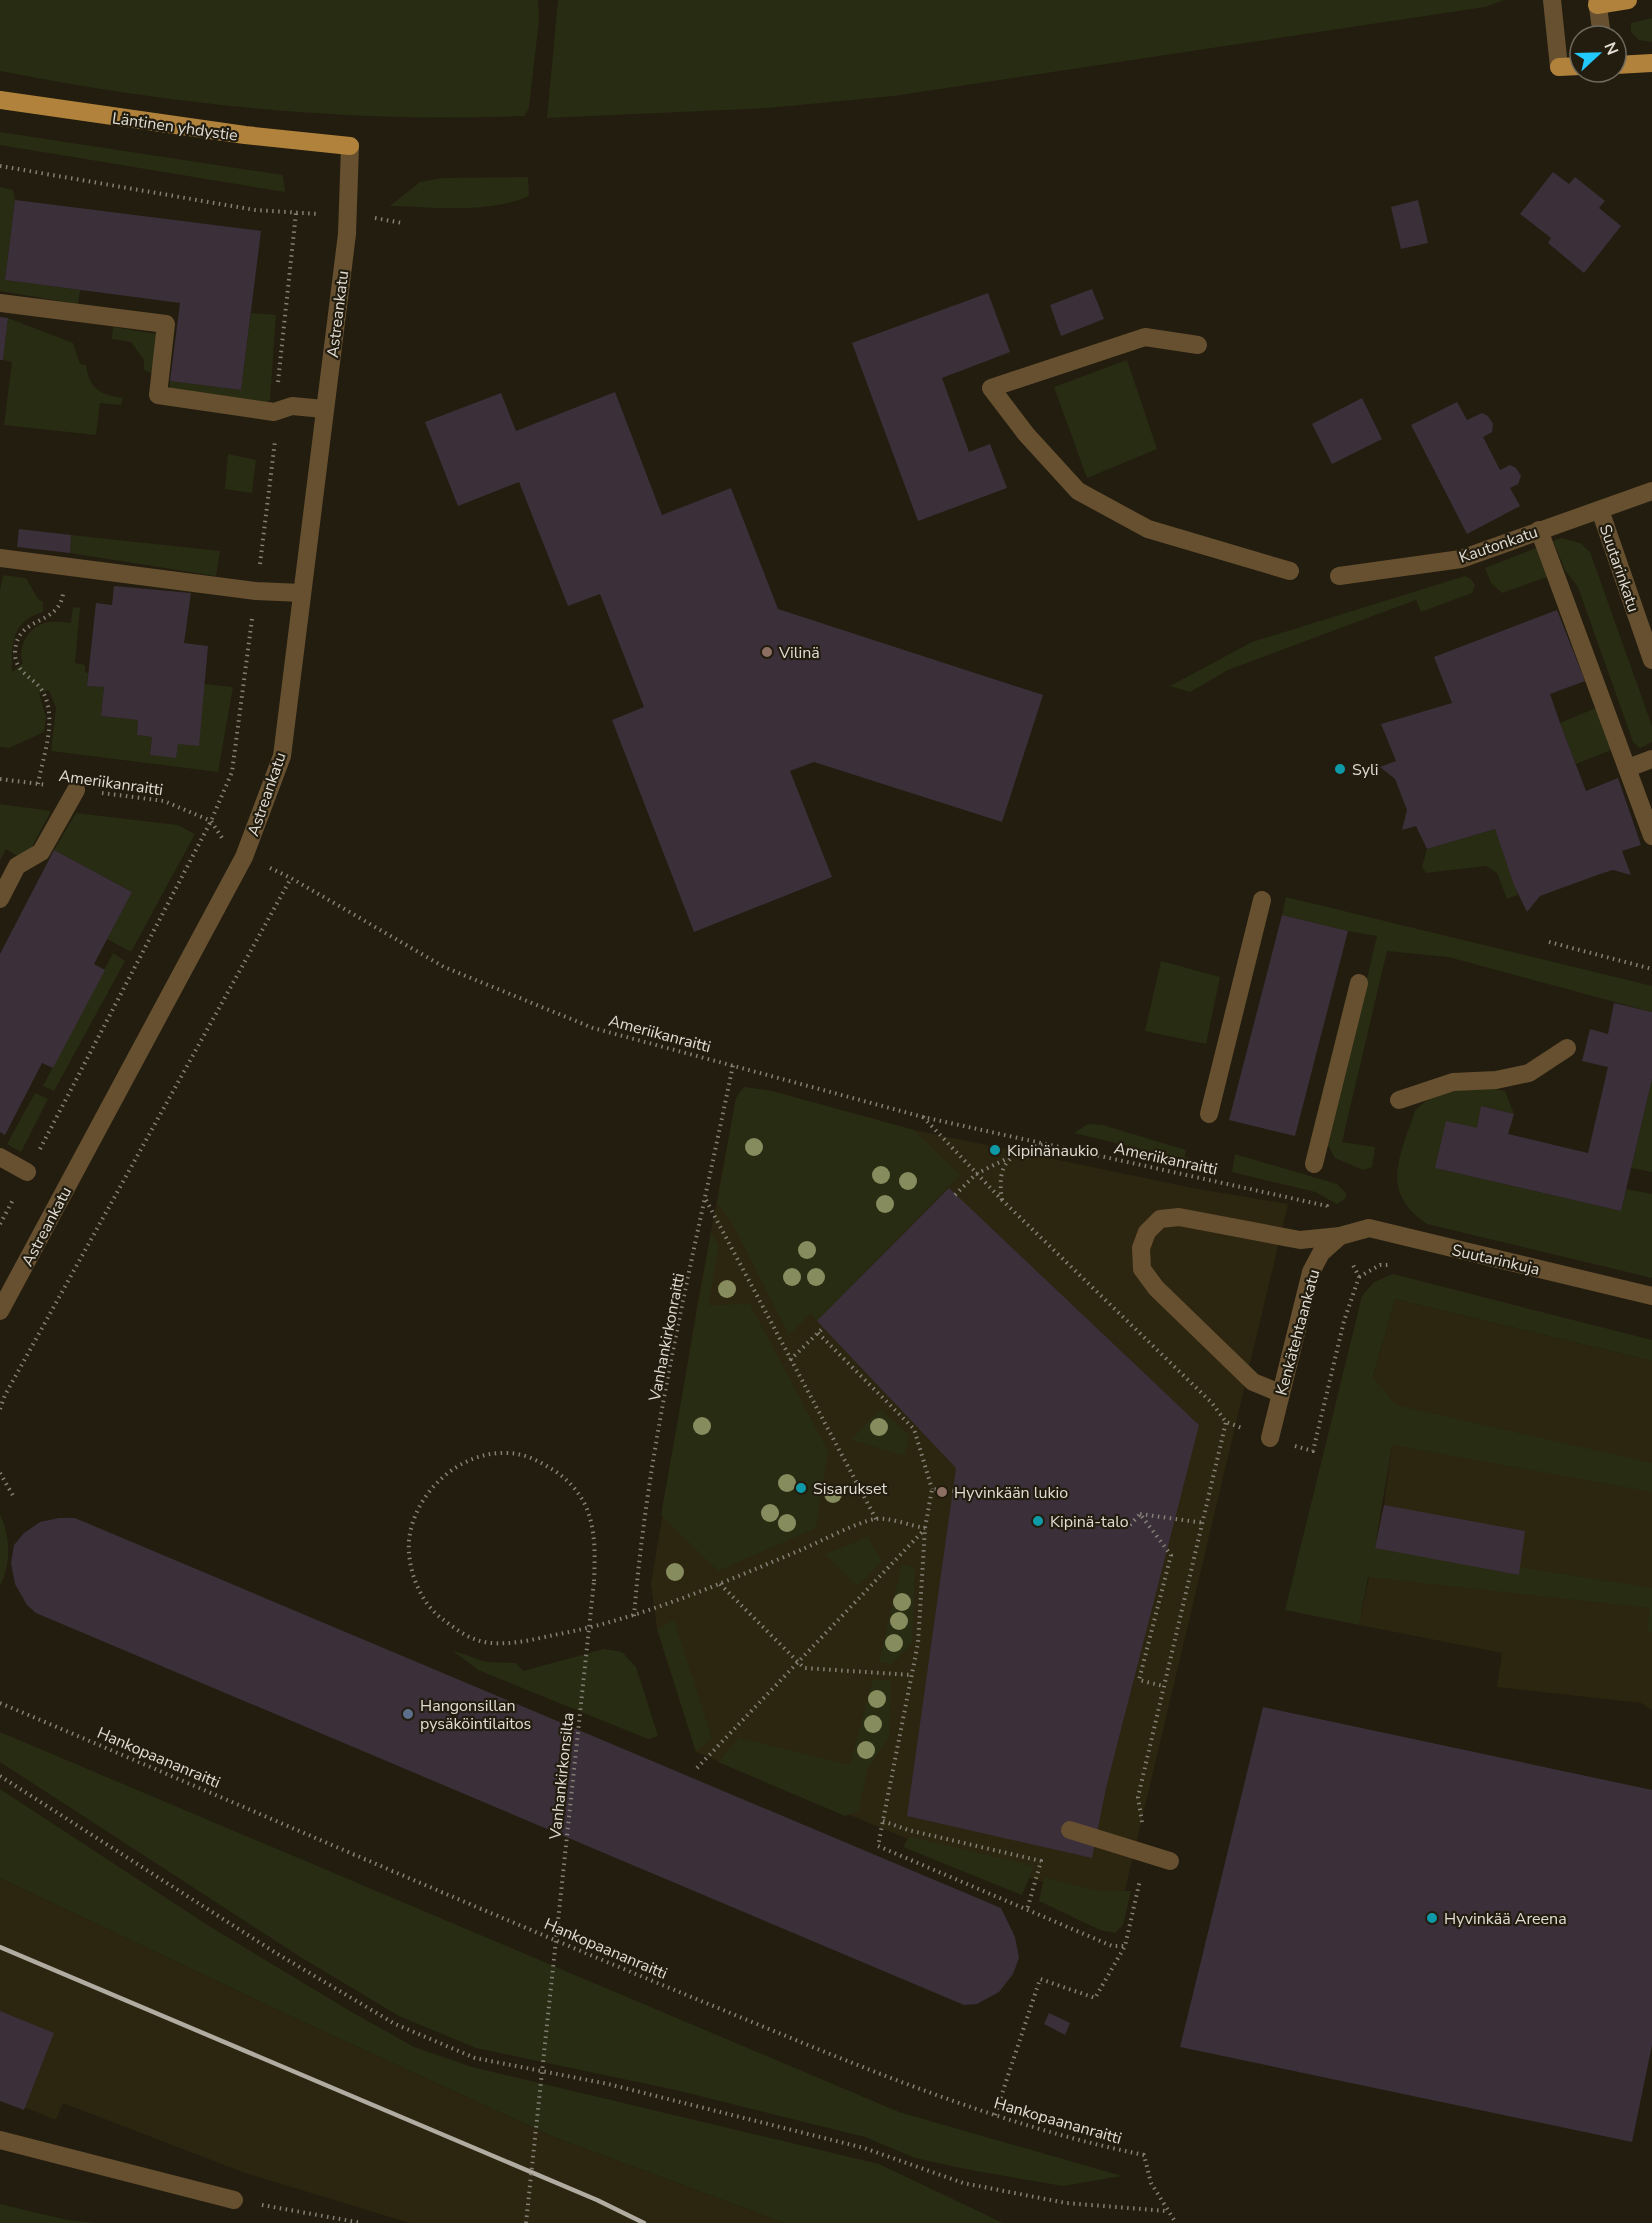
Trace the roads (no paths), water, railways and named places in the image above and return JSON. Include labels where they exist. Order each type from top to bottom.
[{"type":"main road","points":[[1597,2],[1628,0]]},
{"type":"main road","points":[[1628,64],[1652,63]]},
{"type":"main road","points":[[1559,67],[1568,67]]},
{"type":"main road","name":"Läntinen yhdystie","points":[[0,100],[223,132],[350,146]]},
{"type":"street","points":[[1552,0],[1559,67]]},
{"type":"street","points":[[1597,2],[1600,24]]},
{"type":"street","name":"Astreankatu","points":[[0,1311],[244,857],[282,756],[348,217],[350,146]]},
{"type":"street","points":[[0,303],[166,324],[158,395],[274,412],[292,406],[324,410]]},
{"type":"street","points":[[1198,345],[1145,337],[991,388],[1026,434],[1078,491],[1148,529],[1290,571]]},
{"type":"street","name":"Kautonkatu","points":[[1339,576],[1461,559],[1652,491]]},
{"type":"street","name":"Suutarinkatu","points":[[1600,510],[1652,660]]},
{"type":"street","points":[[1539,530],[1652,836]]},
{"type":"street","points":[[0,558],[256,591],[302,593]]},
{"type":"street","points":[[1628,768],[1652,759]]},
{"type":"street","points":[[0,898],[17,866],[41,852],[76,790]]},
{"type":"street","points":[[1209,1114],[1262,900]]},
{"type":"street","points":[[1314,1164],[1359,983]]},
{"type":"street","points":[[1399,1100],[1453,1082],[1496,1080],[1528,1073],[1567,1048]]},
{"type":"street","points":[[0,1157],[27,1172]]},
{"type":"street","name":"Suutarinkuja","points":[[1280,1392],[1253,1382],[1156,1288],[1142,1269],[1141,1248],[1147,1232],[1160,1219],[1179,1217],[1300,1240],[1340,1236],[1369,1228],[1652,1296]]},
{"type":"street","name":"Kenkätehtaankatu","points":[[1270,1438],[1311,1272],[1321,1253],[1340,1236]]},
{"type":"street","points":[[1070,1830],[1170,1861]]},
{"type":"street","points":[[0,2140],[234,2200]]},
{"type":"railway","points":[[0,1947],[597,2200],[644,2223]]},
{"type":"place","name":"Vilinä","points":[[767,652]]},
{"type":"place","name":"Syli","points":[[1340,769]]},
{"type":"place","name":"Kipinänaukio","points":[[995,1150]]},
{"type":"place","name":"Sisarukset","points":[[801,1488]]},
{"type":"place","name":"Hyvinkään lukio","points":[[942,1492]]},
{"type":"place","name":"Kipinä-talo","points":[[1038,1521]]},
{"type":"place","name":"Hangonsillan pysäköintilaitos","points":[[408,1714]]},
{"type":"place","name":"Hyvinkää Areena","points":[[1432,1918]]}]
